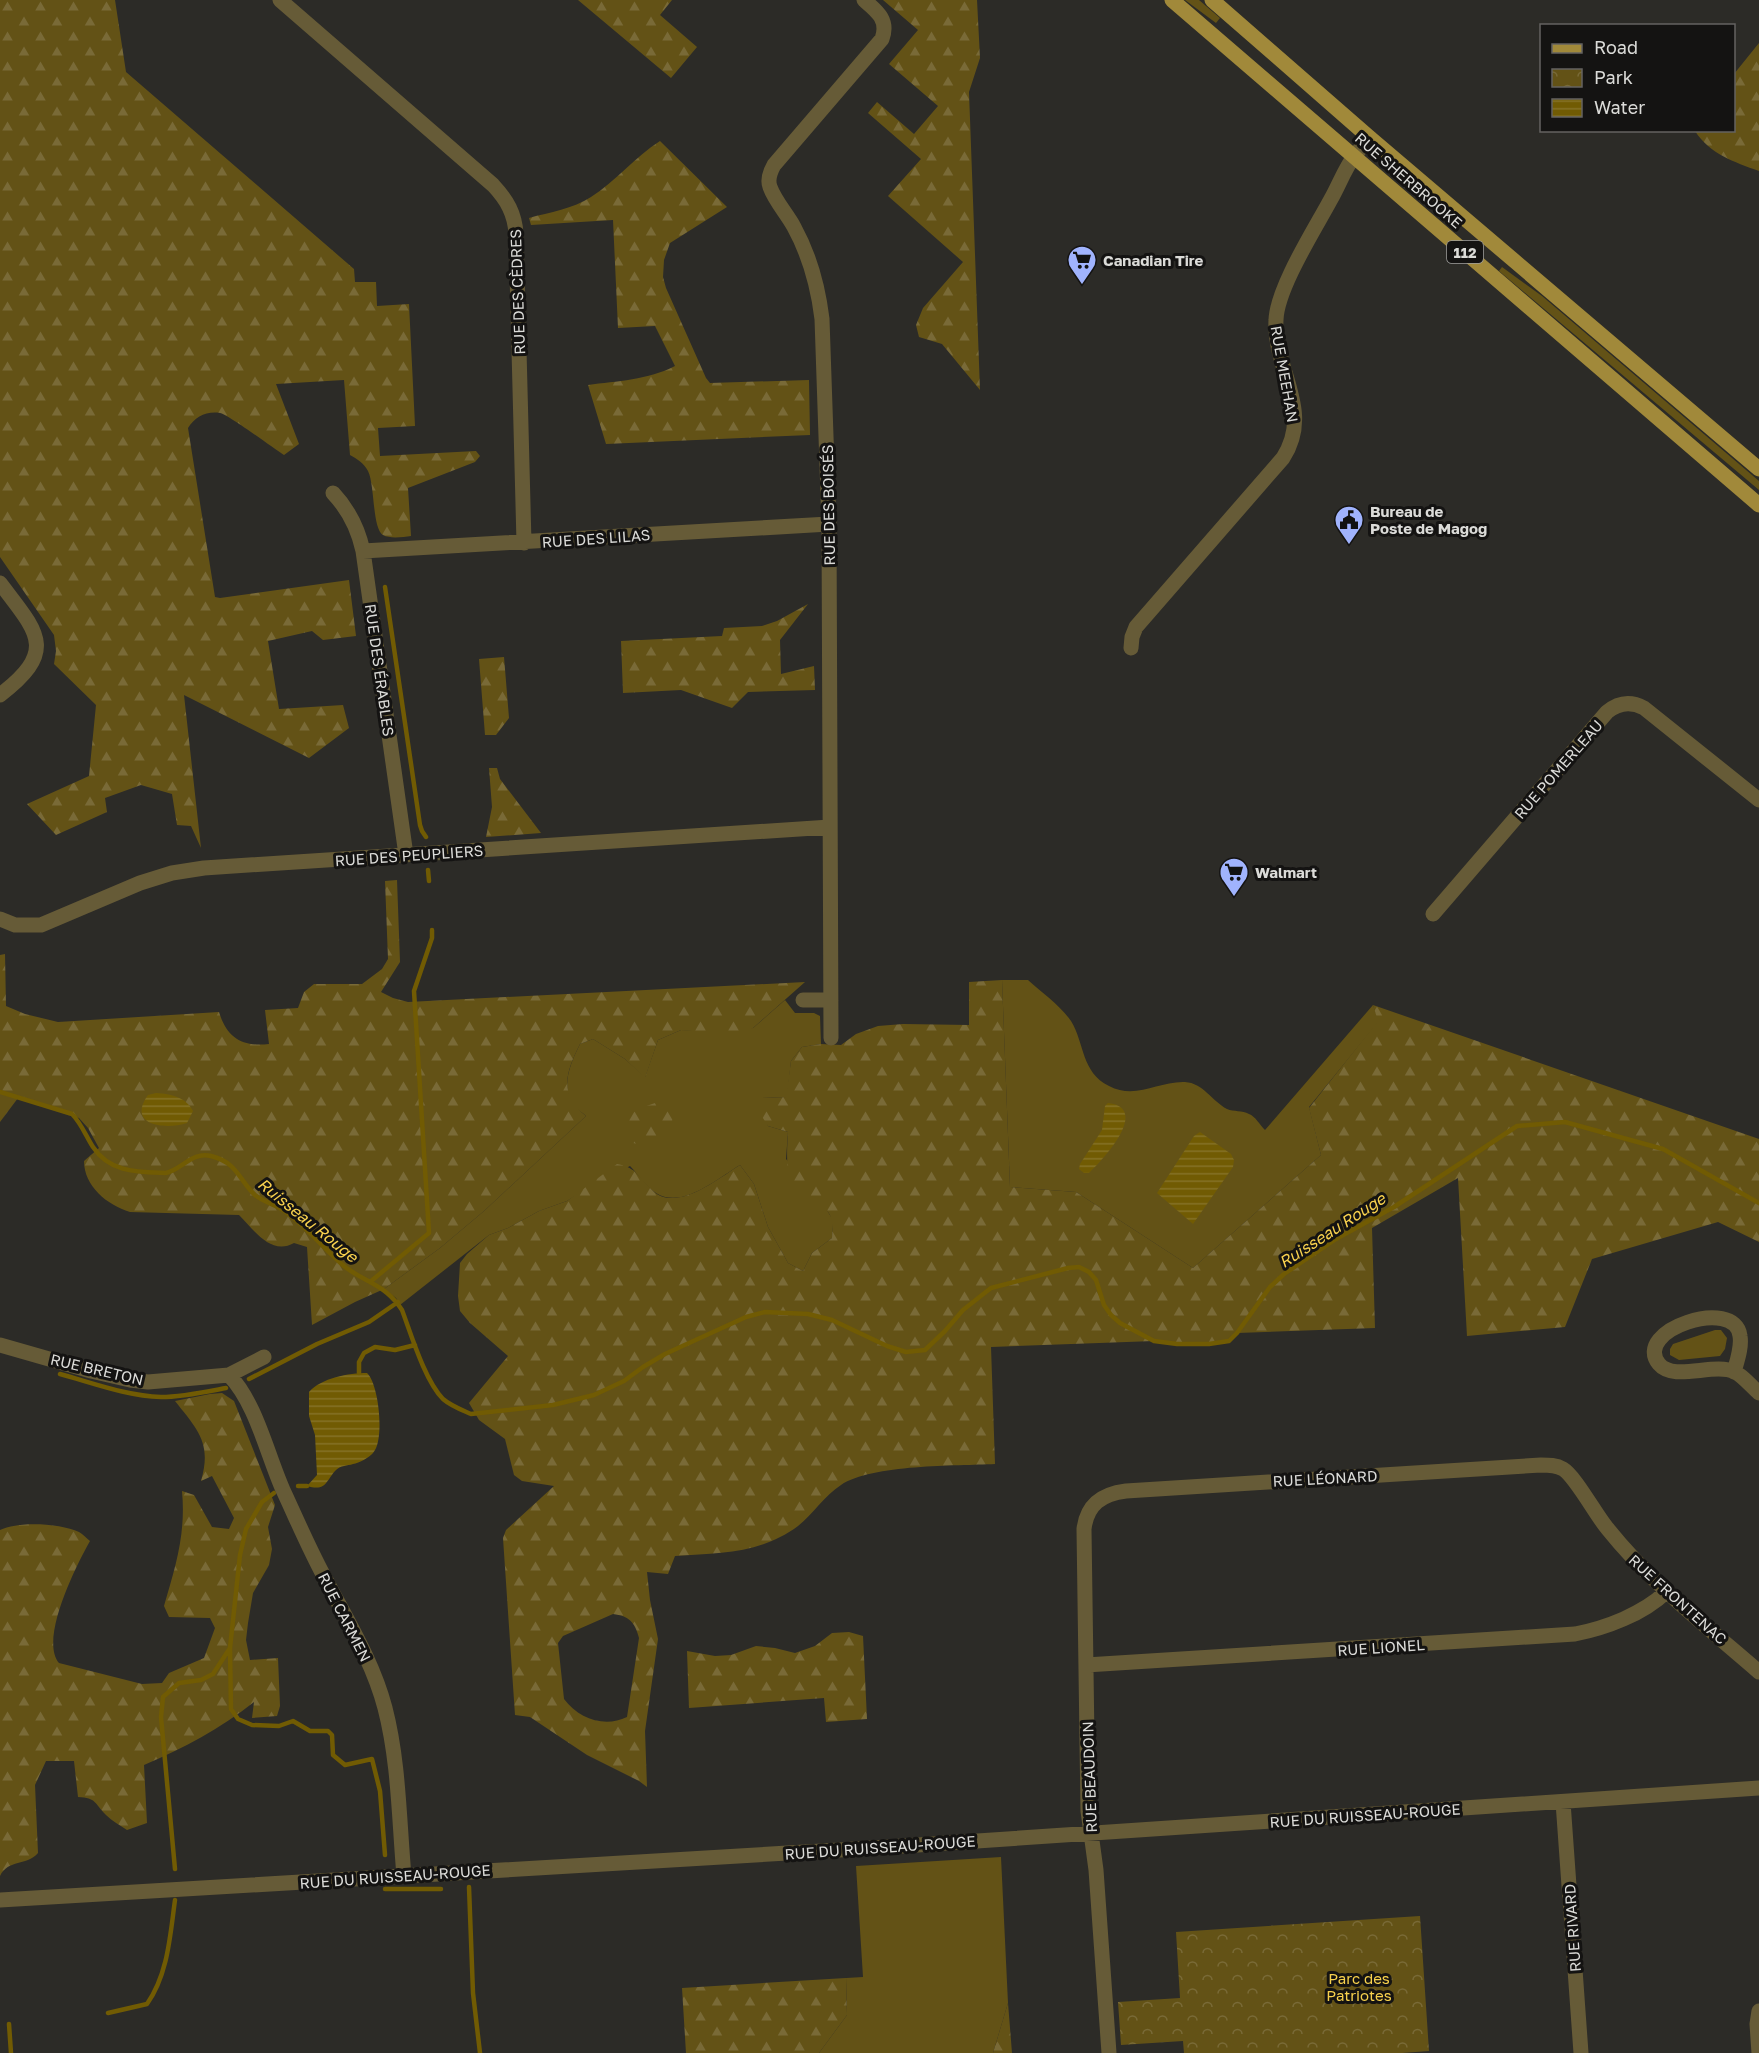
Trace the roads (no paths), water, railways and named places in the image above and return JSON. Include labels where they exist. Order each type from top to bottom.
[{"type":"main road","name":"RUE SHERBROOKE","points":[[1172,0],[1759,505]]},
{"type":"main road","name":"RUE SHERBROOKE","points":[[1212,0],[1370,138],[1759,469]]},
{"type":"street","name":"RUE DES CÈDRES","points":[[280,0],[493,185],[512,212],[516,234],[524,543]]},
{"type":"street","name":"RUE DES BOISÉS","points":[[831,1038],[829,524],[823,339],[820,299],[810,261],[795,229],[771,188],[769,176],[774,165],[882,39],[885,25],[881,15],[864,0]]},
{"type":"street","name":"RUE MEEHAN","points":[[1131,648],[1136,627],[1283,458],[1292,443],[1295,417],[1276,332],[1277,311],[1282,294],[1304,249],[1354,156],[1370,138]]},
{"type":"street","name":"RUE DES ÉRABLES","points":[[333,493],[351,515],[357,527],[363,551],[406,855]]},
{"type":"street","name":"RUE DES LILAS","points":[[363,551],[829,524]]},
{"type":"street","points":[[0,583],[33,630],[36,652],[27,672],[0,695]]},
{"type":"street","name":"RUE POMERLEAU","points":[[1433,914],[1607,712],[1617,705],[1631,703],[1642,707],[1759,800]]},
{"type":"street","name":"RUE DES PEUPLIERS","points":[[0,919],[15,925],[41,925],[140,883],[188,870],[830,827]]},
{"type":"street","points":[[803,1000],[831,1000]]},
{"type":"street","points":[[1734,1372],[1740,1336],[1733,1322],[1725,1318],[1702,1319],[1675,1328],[1662,1335],[1655,1346],[1659,1364],[1670,1371],[1734,1372],[1759,1393]]},
{"type":"street","name":"RUE BRETON","points":[[0,1345],[130,1380],[165,1382],[229,1375],[264,1358]]},
{"type":"street","name":"RUE CARMEN","points":[[229,1375],[245,1398],[300,1528],[354,1630],[376,1681],[391,1736],[404,1876]]},
{"type":"street","name":"RUE LÉONARD","points":[[1095,1503],[1107,1495],[1126,1491],[1558,1466]]},
{"type":"street","name":"RUE FRONTENAC","points":[[1558,1466],[1568,1473],[1627,1552],[1666,1592],[1759,1672]]},
{"type":"street","name":"RUE BEAUDOIN","points":[[1095,1503],[1089,1511],[1084,1529],[1088,1811],[1096,1870],[1109,2053]]},
{"type":"street","name":"RUE LIONEL","points":[[1086,1665],[1564,1635],[1594,1630],[1614,1623],[1654,1602],[1666,1592]]},
{"type":"street","name":"RUE DU RUISSEAU-ROUGE","points":[[0,1900],[1090,1834],[1759,1788]]},
{"type":"street","name":"RUE RIVARD","points":[[1563,1802],[1581,2053]]},
{"type":"street","points":[[1759,2011],[1757,2024],[1759,2053]]},
{"type":"water","points":[[156,1093],[172,1095],[186,1102],[193,1111],[187,1123],[169,1126],[151,1123],[145,1119],[142,1105],[148,1095]]},
{"type":"water","points":[[1108,1103],[1120,1107],[1125,1114],[1125,1124],[1104,1157],[1089,1173],[1084,1173],[1079,1169],[1080,1164],[1102,1130],[1105,1106]]},
{"type":"water","points":[[1200,1132],[1231,1154],[1234,1160],[1233,1167],[1193,1224],[1157,1193],[1194,1136]]},
{"type":"water","points":[[367,1373],[375,1388],[379,1413],[377,1447],[372,1455],[364,1460],[338,1468],[322,1486],[307,1486],[317,1475],[315,1435],[309,1416],[309,1392],[321,1383],[336,1377]]},
{"type":"waterway","points":[[385,587],[420,825],[426,837]]},
{"type":"waterway","points":[[428,870],[429,881]]},
{"type":"waterway","points":[[370,1282],[429,1233],[414,991],[432,938],[432,930]]},
{"type":"waterway","name":"Ruisseau Rouge","points":[[0,1092],[72,1114],[100,1156],[125,1169],[166,1173],[193,1158],[205,1155],[227,1163],[255,1195],[291,1216],[344,1266],[382,1289],[393,1299],[402,1310],[419,1357],[436,1391],[449,1404],[471,1414],[553,1405],[594,1395],[624,1381],[665,1354],[746,1317],[765,1312],[808,1314],[832,1320],[887,1346],[906,1352],[925,1350],[963,1310],[991,1288],[1068,1268],[1079,1267],[1089,1272],[1096,1280],[1104,1305],[1111,1315],[1120,1323],[1154,1341],[1177,1344],[1209,1344],[1229,1341],[1270,1287],[1284,1274],[1336,1239],[1394,1207],[1517,1126],[1565,1122],[1663,1149],[1759,1203]]},
{"type":"waterway","points":[[249,1379],[317,1344],[369,1322],[398,1302]]},
{"type":"waterway","points":[[359,1373],[359,1362],[364,1353],[375,1347],[395,1350],[415,1345]]},
{"type":"waterway","points":[[60,1374],[148,1396],[177,1396],[226,1388]]},
{"type":"waterway","points":[[298,1486],[307,1486]]},
{"type":"waterway","points":[[274,1493],[262,1502],[246,1529],[240,1555],[230,1648],[231,1709],[238,1719],[252,1725],[279,1726],[293,1721],[310,1731],[328,1731],[332,1735],[333,1755],[345,1765],[372,1759],[380,1791],[385,1855]]},
{"type":"waterway","points":[[175,1869],[161,1717],[163,1697],[179,1683],[201,1680],[213,1674],[230,1648]]},
{"type":"waterway","points":[[469,1887],[473,1993],[480,2053]]},
{"type":"waterway","points":[[385,1889],[441,1889]]},
{"type":"waterway","points":[[108,2013],[147,2004],[164,1967],[175,1900]]},
{"type":"waterway","points":[[9,2024],[11,2053]]},
{"type":"place","name":"Canadian Tire","points":[[1082,286]]},
{"type":"place","name":"Bureau de Poste de Magog","points":[[1349,546]]},
{"type":"place","name":"Walmart","points":[[1234,898]]},
{"type":"park label","name":"Parc des Patriotes","points":[[1359,1986]]}]
